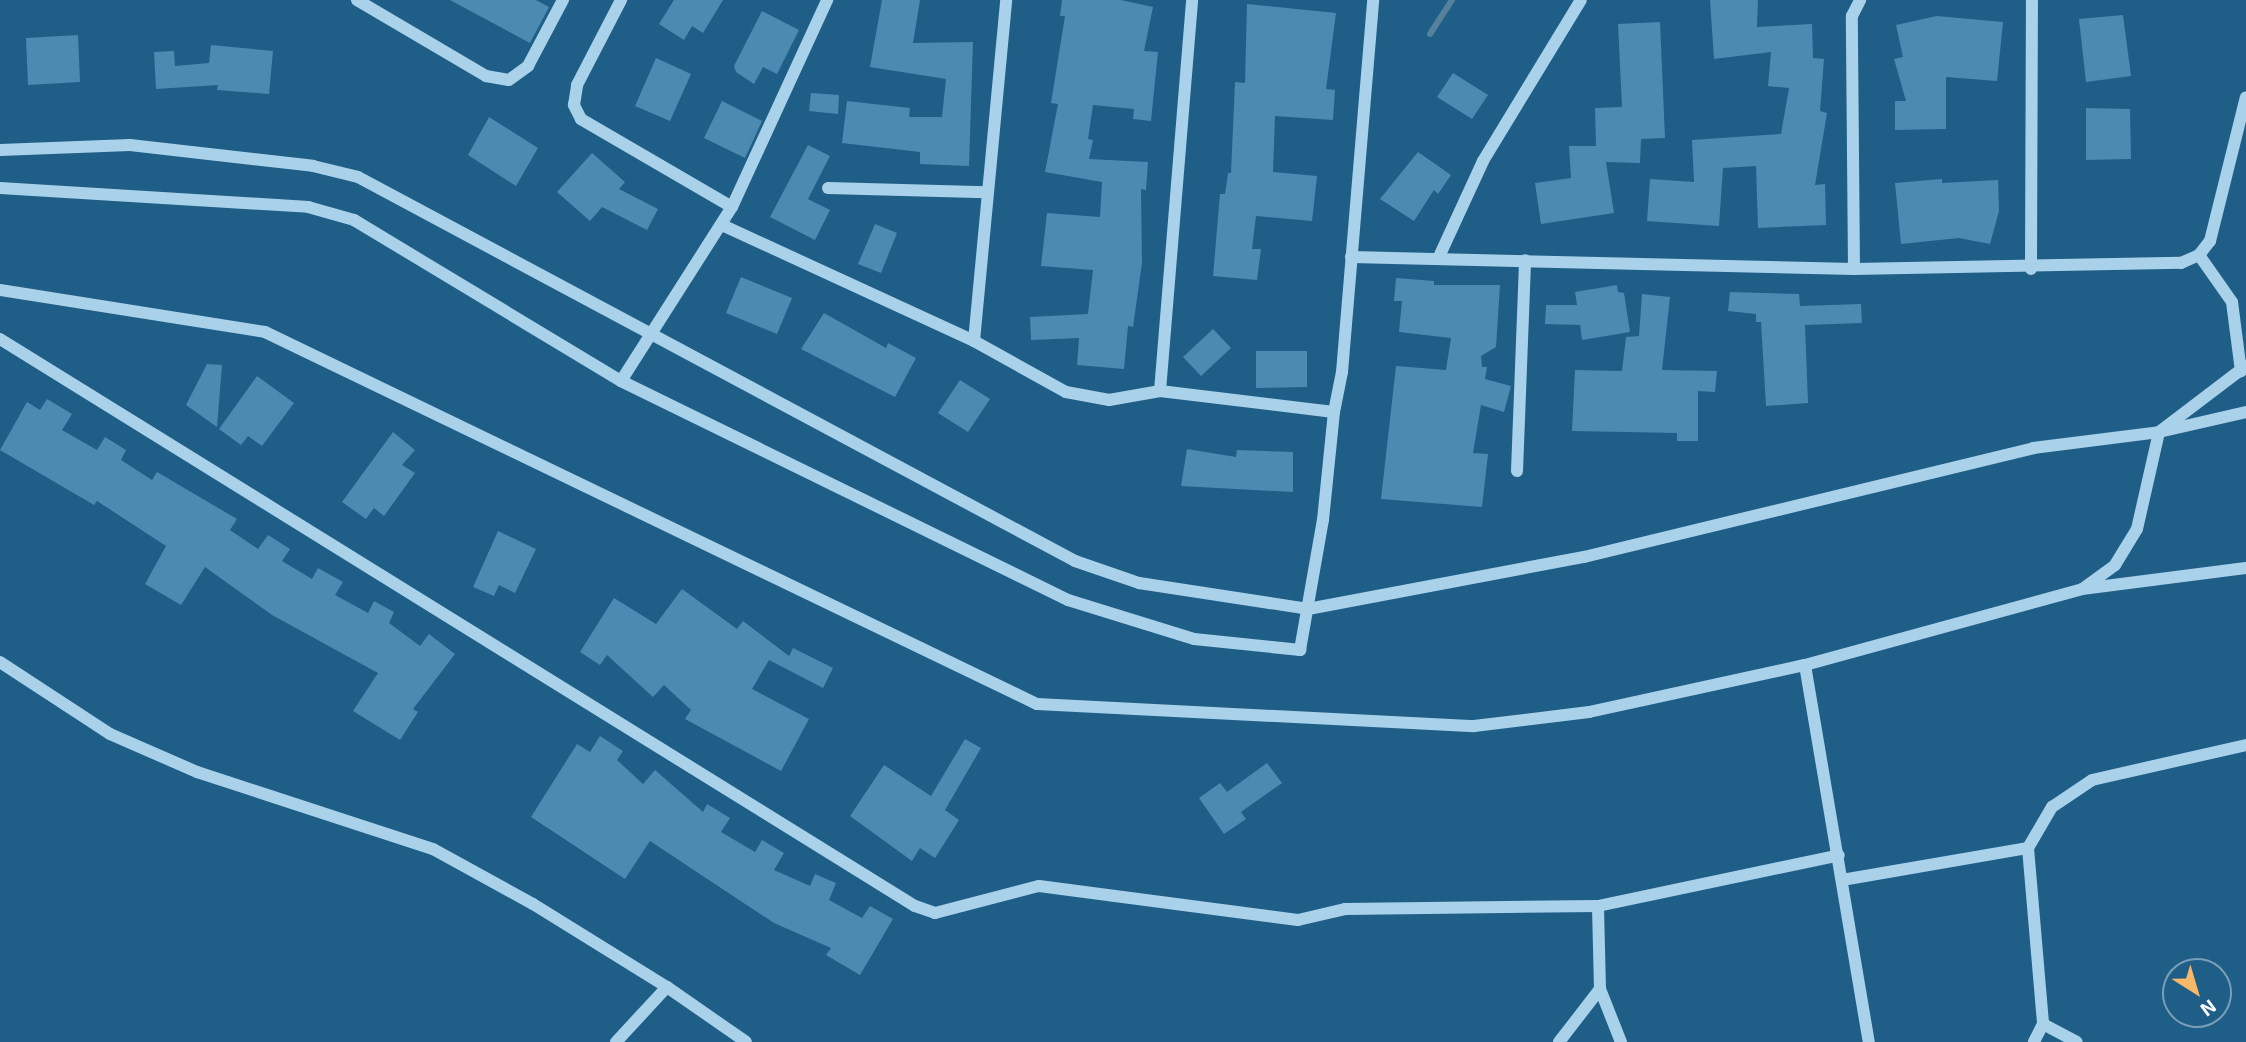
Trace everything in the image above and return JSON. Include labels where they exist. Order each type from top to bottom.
[{"type":"street","points":[[357,0],[486,76],[509,80],[528,66],[564,0]]},
{"type":"street","points":[[621,0],[577,85],[574,105],[581,119],[732,207]]},
{"type":"street","points":[[621,381],[732,207],[827,3],[814,0]]},
{"type":"street","points":[[974,341],[1006,0]]},
{"type":"street","points":[[1160,391],[1192,0]]},
{"type":"street","points":[[0,188],[308,207],[354,220],[621,381],[1068,600],[1194,639],[1300,650],[1324,520],[1334,412],[1342,372],[1373,0]]},
{"type":"street","points":[[1438,259],[1483,161],[1581,0]]},
{"type":"street","points":[[1854,268],[1852,16],[1860,0]]},
{"type":"street","points":[[2031,269],[2032,0]]},
{"type":"street","points":[[1351,257],[1854,268],[2031,269],[2182,263],[2199,255],[2210,241],[2246,97]]},
{"type":"street","points":[[0,149],[130,145],[313,166],[358,177],[1075,561],[1139,583],[1308,609],[1584,557],[1980,464],[2033,448],[2159,432],[2246,412]]},
{"type":"street","points":[[828,188],[986,192]]},
{"type":"street","points":[[722,225],[974,341],[1066,392],[1109,400],[1160,391],[1334,412]]},
{"type":"street","points":[[2082,589],[2115,565],[2137,529],[2159,432],[2243,369],[2232,302],[2199,255]]},
{"type":"street","points":[[1517,471],[1525,260]]},
{"type":"street","points":[[0,290],[264,332],[1037,704],[1474,726],[1589,712],[1805,665],[2082,589],[2246,568]]},
{"type":"street","points":[[0,339],[915,906],[935,913],[1039,886],[1298,920],[1345,909],[1598,906],[1839,855]]},
{"type":"street","points":[[0,662],[110,734],[197,772],[433,849],[533,904],[667,987],[746,1042]]},
{"type":"street","points":[[1805,665],[1869,1042]]},
{"type":"street","points":[[2034,1042],[2043,1024],[2028,848],[2052,807],[2092,780],[2246,745]]},
{"type":"street","points":[[1842,880],[2028,848]]},
{"type":"street","points":[[1598,906],[1600,989],[1621,1042]]},
{"type":"street","points":[[616,1042],[667,987]]},
{"type":"street","points":[[1559,1042],[1600,989]]},
{"type":"street","points":[[2043,1024],[2077,1042]]},
{"type":"building","points":[[450,0],[536,0],[549,7],[530,43]]},
{"type":"building","points":[[674,0],[723,0],[703,33],[692,26],[684,40],[659,24]]},
{"type":"building","points":[[882,0],[920,0],[913,43],[973,42],[969,166],[920,164],[920,152],[842,143],[847,101],[910,108],[909,117],[942,117],[946,79],[870,67]]},
{"type":"building","points":[[1062,0],[1121,0],[1153,7],[1144,51],[1158,52],[1151,121],[1133,119],[1134,109],[1093,105],[1088,139],[1093,140],[1089,159],[1148,162],[1146,190],[1141,189],[1142,263],[1133,327],[1128,326],[1124,369],[1077,365],[1079,338],[1031,340],[1030,317],[1088,314],[1093,270],[1041,266],[1047,213],[1100,217],[1102,182],[1045,172],[1058,104],[1051,103],[1065,16],[1060,16]]},
{"type":"building","points":[[1710,0],[1758,0],[1757,27],[1812,24],[1813,58],[1824,59],[1820,111],[1827,113],[1815,185],[1825,184],[1826,225],[1758,228],[1756,166],[1723,168],[1719,226],[1647,221],[1650,179],[1694,182],[1692,140],[1781,134],[1789,88],[1768,86],[1771,52],[1714,59]]},
{"type":"building","points":[[1247,4],[1336,13],[1326,89],[1335,90],[1333,120],[1275,116],[1273,172],[1317,176],[1312,221],[1256,216],[1252,249],[1261,249],[1257,280],[1213,276],[1220,194],[1225,194],[1228,173],[1231,173],[1235,82],[1245,83]]},
{"type":"building","points":[[762,11],[799,30],[777,74],[763,67],[754,84],[736,72],[734,66]]},
{"type":"building","points":[[2123,15],[2131,76],[2086,82],[2079,19]]},
{"type":"building","points":[[1937,16],[2003,22],[1997,81],[1946,77],[1946,129],[1895,130],[1895,101],[1906,101],[1894,59],[1903,57],[1896,25]]},
{"type":"building","points":[[1660,22],[1665,138],[1641,139],[1640,163],[1606,162],[1614,213],[1541,224],[1535,183],[1571,178],[1569,146],[1596,146],[1595,108],[1622,107],[1618,24]]},
{"type":"building","points":[[78,35],[80,82],[28,85],[26,38]]},
{"type":"building","points":[[211,45],[273,51],[269,94],[217,90],[218,85],[156,89],[154,52],[174,51],[175,66],[209,63]]},
{"type":"building","points":[[656,58],[691,74],[670,121],[635,106]]},
{"type":"building","points":[[1453,73],[1488,95],[1472,119],[1437,97]]},
{"type":"building","points":[[811,93],[839,95],[838,114],[809,111]]},
{"type":"building","points":[[722,101],[762,121],[745,158],[704,138]]},
{"type":"building","points":[[2086,108],[2130,109],[2131,159],[2086,160]]},
{"type":"building","points":[[489,117],[538,148],[516,186],[468,155]]},
{"type":"building","points":[[808,145],[830,156],[808,199],[830,210],[815,240],[770,217]]},
{"type":"building","points":[[1418,152],[1451,175],[1438,194],[1434,190],[1414,221],[1380,199]]},
{"type":"building","points":[[592,153],[625,182],[619,189],[658,209],[647,230],[602,207],[590,221],[557,192]]},
{"type":"building","points":[[1942,179],[1942,183],[1998,180],[1999,211],[1990,244],[1959,238],[1901,244],[1895,183]]},
{"type":"building","points":[[875,224],[897,233],[881,273],[858,264]]},
{"type":"building","points":[[741,277],[792,298],[777,334],[726,313]]},
{"type":"building","points":[[1396,278],[1434,281],[1434,285],[1500,285],[1496,347],[1481,356],[1482,367],[1487,367],[1485,379],[1511,386],[1504,412],[1481,405],[1473,453],[1488,454],[1482,507],[1381,499],[1396,366],[1446,370],[1451,338],[1399,332],[1402,301],[1394,301]]},
{"type":"building","points":[[1617,285],[1618,292],[1624,293],[1630,332],[1582,340],[1580,325],[1545,324],[1546,305],[1577,305],[1575,292]]},
{"type":"building","points":[[1730,292],[1799,294],[1800,306],[1861,304],[1862,323],[1805,325],[1808,403],[1766,406],[1761,322],[1756,322],[1756,314],[1728,311]]},
{"type":"building","points":[[1642,294],[1670,297],[1662,370],[1717,371],[1715,392],[1698,391],[1698,441],[1677,441],[1677,433],[1572,431],[1575,370],[1622,371],[1626,337],[1639,336]]},
{"type":"building","points":[[824,313],[886,348],[888,343],[916,358],[895,397],[801,349]]},
{"type":"building","points":[[1213,329],[1231,348],[1201,376],[1183,357]]},
{"type":"building","points":[[1256,351],[1307,351],[1307,387],[1256,388]]},
{"type":"building","points":[[207,364],[222,365],[217,427],[186,405]]},
{"type":"building","points":[[257,376],[294,403],[262,446],[248,436],[241,445],[219,429]]},
{"type":"building","points":[[960,380],[990,399],[968,432],[938,413]]},
{"type":"building","points":[[47,399],[72,414],[62,430],[97,450],[105,437],[126,450],[121,460],[152,480],[157,472],[237,519],[230,530],[258,549],[268,535],[290,549],[282,561],[312,579],[318,568],[343,582],[335,595],[368,613],[374,601],[394,612],[389,623],[420,646],[429,634],[455,654],[413,709],[418,712],[400,740],[353,711],[378,673],[272,615],[205,567],[181,605],[145,584],[166,546],[97,501],[94,505],[0,450],[27,402],[40,410]]},
{"type":"building","points":[[393,432],[415,450],[402,465],[415,473],[384,516],[374,508],[366,519],[342,502]]},
{"type":"building","points":[[1187,449],[1236,457],[1237,450],[1293,452],[1293,492],[1181,486]]},
{"type":"building","points":[[498,531],[536,549],[515,593],[499,585],[494,596],[473,587]]},
{"type":"building","points":[[682,589],[737,629],[743,621],[789,656],[793,648],[833,668],[823,688],[769,660],[752,689],[809,719],[781,771],[685,719],[691,710],[664,685],[653,697],[607,655],[600,665],[580,652],[614,598],[656,624]]},
{"type":"building","points":[[600,736],[623,751],[617,760],[643,784],[655,770],[703,812],[707,804],[730,818],[721,832],[755,852],[762,840],[784,853],[774,870],[810,886],[815,874],[836,883],[829,900],[862,918],[870,906],[893,919],[860,975],[826,955],[831,948],[774,923],[650,841],[625,879],[531,817],[577,744],[590,752]]},
{"type":"building","points":[[965,739],[981,748],[945,810],[959,820],[935,858],[920,848],[912,861],[850,816],[884,765],[931,796]]},
{"type":"building","points":[[1267,763],[1282,783],[1241,812],[1246,819],[1224,834],[1199,798],[1220,783],[1227,792]]},
{"type":"waterway","points":[[1430,34],[1452,0]]}]
